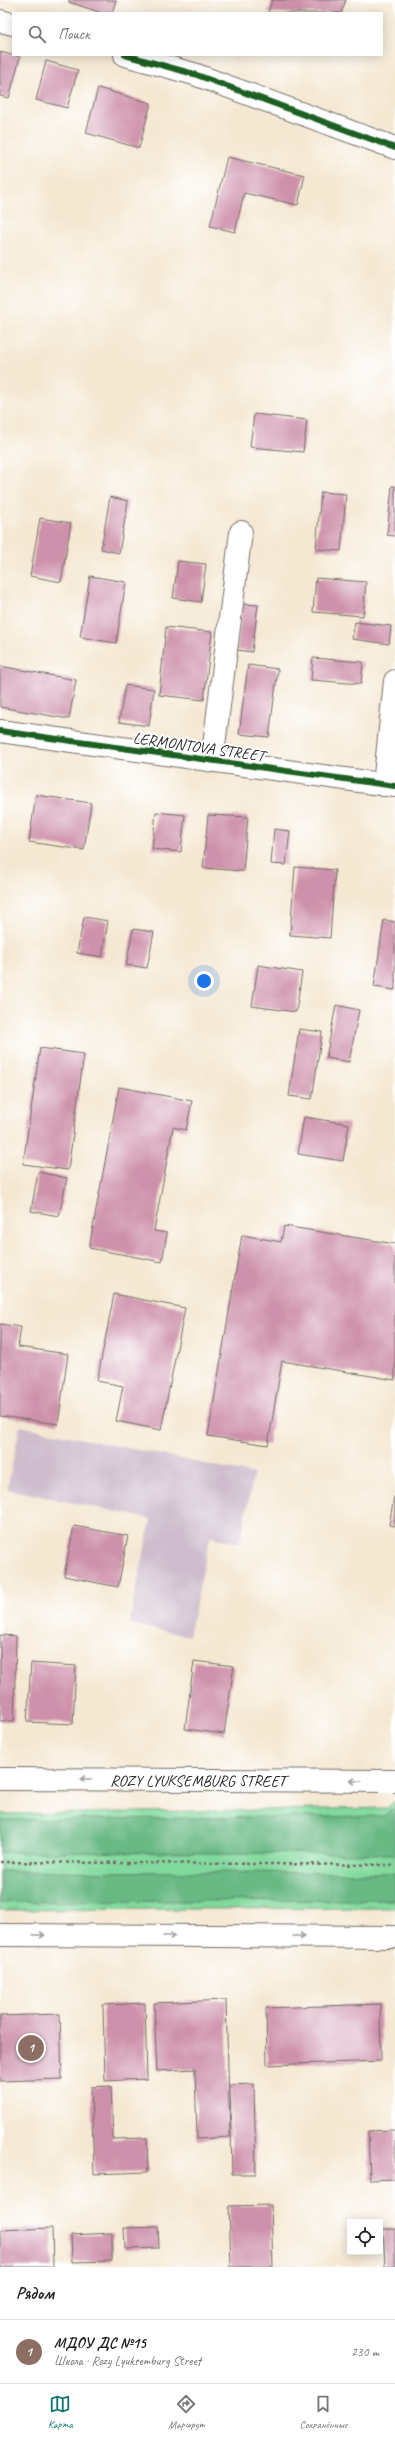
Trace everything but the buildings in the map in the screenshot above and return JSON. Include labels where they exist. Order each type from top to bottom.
[{"type":"main road","points":[[0,20],[12,24]]},
{"type":"main road","points":[[129,56],[194,74],[395,148]]},
{"type":"main road","points":[[212,761],[241,532]]},
{"type":"main road","points":[[390,785],[395,681]]},
{"type":"main road","name":"LERMONTOVA STREET","points":[[0,731],[390,785]]},
{"type":"main road","name":"ROZY LYUKSEMBURG STREET","points":[[0,1779],[395,1781]]},
{"type":"main road","points":[[0,1935],[395,1936]]},
{"type":"path","points":[[0,1862],[395,1865]]},
{"type":"shaded area","points":[[20,1426],[254,1474],[240,1543],[210,1537],[189,1636],[129,1624],[151,1519],[7,1489]]},
{"type":"green space","points":[[395,1801],[395,1908],[0,1910],[0,1814],[387,1808]]},
{"type":"green space","points":[[395,1808],[395,1854],[0,1852],[0,1820],[384,1816]]},
{"type":"green space","points":[[0,1871],[395,1873],[395,1900],[0,1902]]},
{"type":"cycle path","points":[[129,56],[194,74],[395,148]]},
{"type":"cycle path","points":[[0,731],[395,786]]},
{"type":"place","name":"МДОУ ДС №15","points":[[31,2048]]}]
